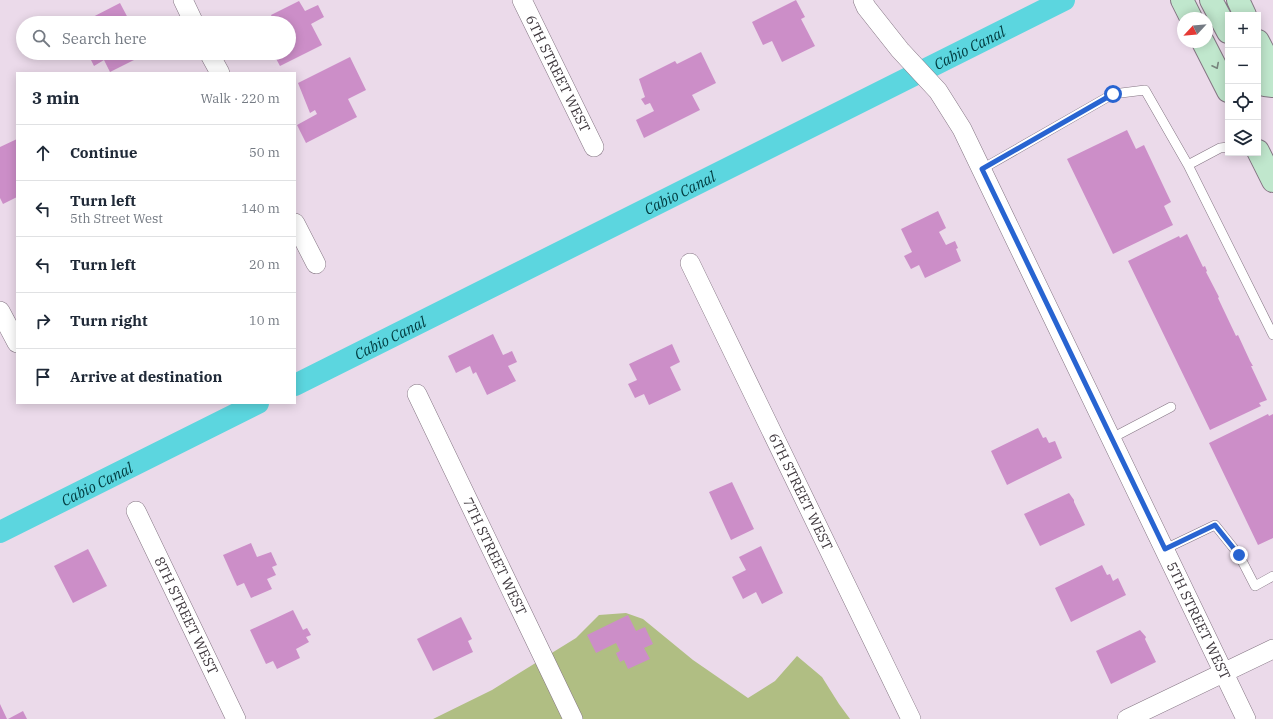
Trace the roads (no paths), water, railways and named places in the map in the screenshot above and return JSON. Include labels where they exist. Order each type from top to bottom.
[{"type":"main road","points":[[1182,0],[1188,12]]},
{"type":"main road","points":[[1212,0],[1225,26]]},
{"type":"main road","points":[[1238,0],[1244,12]]},
{"type":"main road","points":[[1261,46],[1273,70]]},
{"type":"main road","points":[[1207,48],[1225,85]]},
{"type":"main road","points":[[1261,83],[1273,86]]},
{"type":"main road","points":[[1261,149],[1273,151]]},
{"type":"main road","points":[[1260,156],[1273,181]]},
{"type":"street","points":[[183,0],[191,16]]},
{"type":"street","name":"6TH STREET WEST","points":[[522,0],[594,147]]},
{"type":"street","name":"5TH STREET WEST","points":[[866,2],[900,50],[938,91],[962,129],[1246,719]]},
{"type":"street","points":[[214,60],[220,72]]},
{"type":"street","points":[[296,225],[316,264]]},
{"type":"street","name":"6TH STREET WEST","points":[[690,263],[911,719]]},
{"type":"street","points":[[0,311],[16,341]]},
{"type":"street","name":"7TH STREET WEST","points":[[417,394],[573,719]]},
{"type":"street","name":"8TH STREET WEST","points":[[136,511],[236,719]]},
{"type":"street","points":[[1127,719],[1273,649]]},
{"type":"lane","points":[[982,169],[1113,94],[1145,90],[1188,165],[1273,335]]},
{"type":"lane","points":[[1188,165],[1220,148],[1225,148]]},
{"type":"lane","points":[[1112,438],[1171,407]]},
{"type":"lane","points":[[1165,549],[1215,525],[1239,555],[1255,586],[1273,576]]},
{"type":"waterway","name":"Cabio Canal","points":[[296,384],[1064,0]]},
{"type":"waterway","name":"Cabio Canal","points":[[0,532],[256,404]]}]
